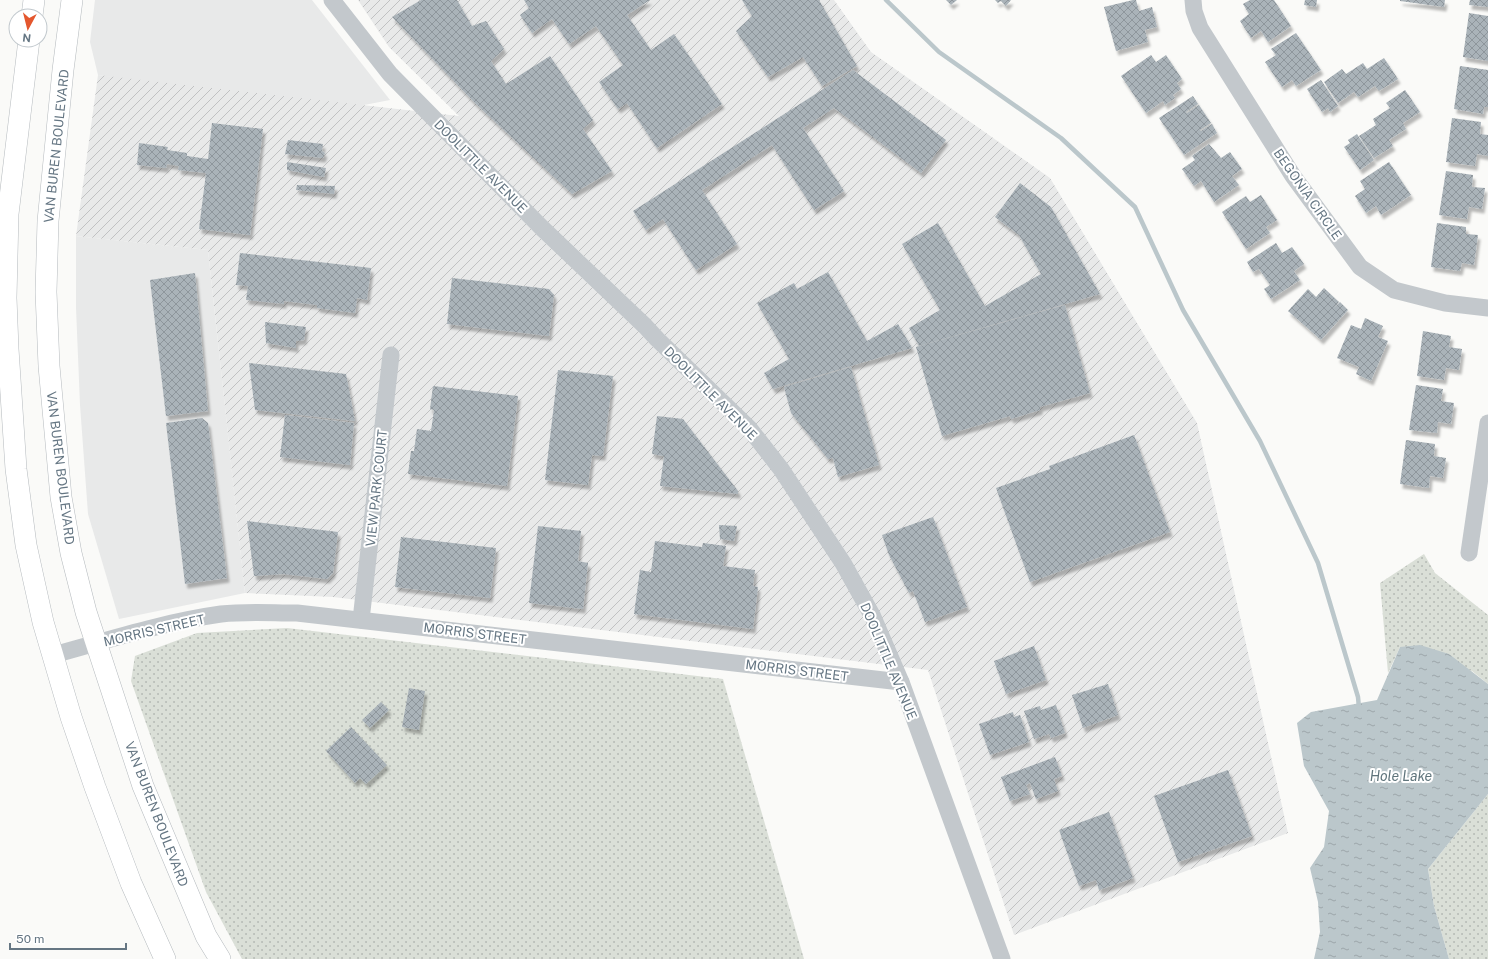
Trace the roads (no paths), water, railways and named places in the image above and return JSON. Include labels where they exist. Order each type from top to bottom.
[{"type":"main road","name":"VAN BUREN BOULEVARD","points":[[72,0],[63,70],[48,221],[46,292],[48,358],[61,490],[67,532],[86,612],[143,786],[206,936],[220,959]]},
{"type":"main road","points":[[28,48],[8,214],[6,298],[16,469],[26,545],[43,622],[71,717],[96,791],[131,883],[164,959]]},
{"type":"street","name":"DOOLITTLE AVENUE","points":[[332,0],[390,74],[542,228],[646,326],[657,339],[749,428],[781,469],[843,563],[873,617],[901,682],[1002,959]]},
{"type":"street","name":"BEGONIA CIRCLE","points":[[1193,0],[1194,11],[1200,28],[1293,176],[1360,267],[1394,290],[1446,303],[1488,308]]},
{"type":"street","name":"VIEW PARK COURT","points":[[361,620],[391,355]]},
{"type":"street","points":[[1469,554],[1488,422]]},
{"type":"street","name":"MORRIS STREET","points":[[53,655],[187,620],[244,612],[297,613],[901,682]]},
{"type":"water","name":"Hole Lake","points":[[1420,645],[1449,654],[1488,684],[1488,794],[1428,869],[1434,906],[1449,959],[1314,959],[1320,932],[1318,902],[1310,868],[1324,847],[1329,811],[1304,766],[1297,723],[1311,712],[1377,700],[1400,647]]},
{"type":"waterway","points":[[886,0],[939,52],[1061,138],[1135,207],[1183,310],[1260,441],[1318,563],[1358,697],[1359,708]]}]
